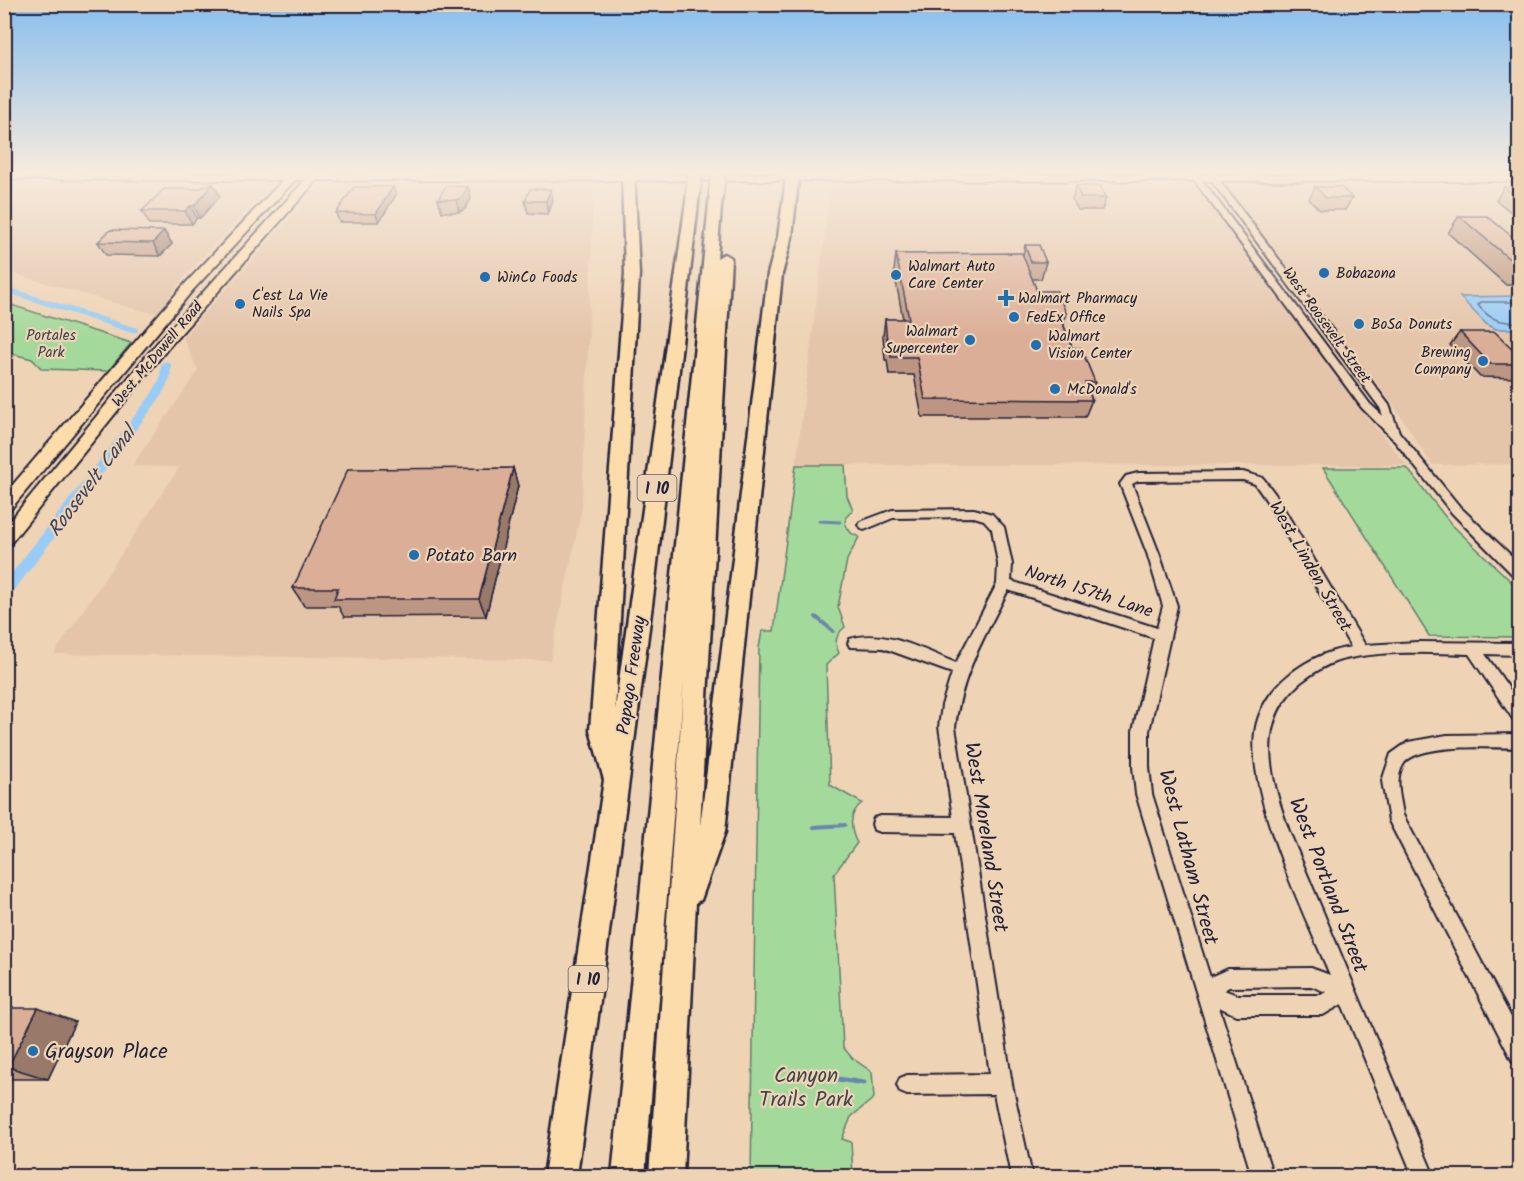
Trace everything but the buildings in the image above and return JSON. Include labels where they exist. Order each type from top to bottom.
[{"type":"highway","points":[[615,782],[602,730],[632,274],[631,227]]},
{"type":"highway","name":"Papago Freeway","points":[[560,1176],[655,507],[689,227]]},
{"type":"highway","points":[[628,1176],[717,227]]},
{"type":"highway","points":[[666,1176],[683,913],[719,227]]},
{"type":"highway","points":[[683,913],[712,832],[775,274],[786,227]]},
{"type":"main road","name":"West McDowell Road","points":[[4,506],[188,288],[245,227]]},
{"type":"main road","name":"West McDowell Road","points":[[4,540],[213,288],[267,227]]},
{"type":"main road","points":[[188,288],[213,288]]},
{"type":"main road","points":[[57,476],[50,471],[51,464],[97,408],[95,398]]},
{"type":"street","name":"West Roosevelt Street","points":[[1232,227],[1366,406],[1396,436],[1456,510],[1520,573]]},
{"type":"street","name":"West Roosevelt Street","points":[[1250,227],[1385,407],[1396,436]]},
{"type":"street","name":"West Latham Street","points":[[1259,481],[1243,476],[1138,477],[1130,479],[1126,484],[1154,553],[1170,606],[1142,731],[1141,766],[1144,794],[1262,1176]]},
{"type":"street","name":"West Linden Street","points":[[1259,481],[1271,497],[1361,651]]},
{"type":"street","name":"West Moreland Street","points":[[864,525],[892,514],[974,513],[988,517],[998,527],[1005,564],[1004,584],[960,670],[950,705],[947,727],[1002,1084],[1021,1176]]},
{"type":"street","name":"North 157th Lane","points":[[1004,584],[1162,635]]},
{"type":"street","points":[[855,643],[883,642],[960,670]]},
{"type":"street","points":[[1474,649],[1520,717]]},
{"type":"street","name":"West Portland Street","points":[[1423,1176],[1272,807],[1262,759],[1263,729],[1281,692],[1300,675],[1322,661],[1335,656],[1361,651],[1520,649]]},
{"type":"street","points":[[1520,741],[1447,742],[1414,747],[1396,759],[1390,781],[1395,816],[1520,1055]]},
{"type":"street","points":[[880,824],[962,825]]},
{"type":"street","points":[[1203,990],[1228,978],[1311,977],[1346,991]]},
{"type":"street","points":[[1203,990],[1236,1005],[1323,1005],[1346,991]]},
{"type":"street","points":[[907,1085],[1002,1084]]},
{"type":"shaded area","points":[[5,227],[231,227],[187,274],[157,313],[138,310],[5,271]]},
{"type":"shaded area","points":[[282,227],[592,227],[582,508],[550,660],[54,654],[180,467],[132,466],[198,371],[183,337]]},
{"type":"shaded area","points":[[826,227],[1228,227],[1367,417],[1407,465],[796,465]]},
{"type":"shaded area","points":[[1257,227],[1519,227],[1519,464],[1432,465],[1396,409]]},
{"type":"green space","name":"Portales Park","points":[[4,303],[131,343],[108,371],[42,369],[32,359],[5,352]]},
{"type":"green space","name":"Canyon Trails Park","points":[[796,465],[845,465],[847,496],[853,510],[846,517],[845,524],[851,533],[859,537],[847,560],[838,607],[845,627],[836,638],[839,653],[826,665],[830,785],[862,803],[852,817],[853,833],[857,843],[834,874],[843,1047],[852,1058],[872,1072],[874,1098],[851,1117],[842,1139],[851,1142],[853,1176],[751,1176],[759,648],[762,631],[774,631]]},
{"type":"green space","points":[[1323,468],[1407,468],[1451,524],[1519,589],[1519,637],[1429,636]]},
{"type":"water","points":[[1519,296],[1519,329],[1496,329],[1486,324],[1460,297]]},
{"type":"waterway","name":"Roosevelt Canal","points":[[4,289],[133,330]]},
{"type":"waterway","name":"Roosevelt Canal","points":[[4,593],[156,396],[165,379],[166,364]]},
{"type":"waterway","points":[[819,521],[840,522]]},
{"type":"waterway","points":[[816,617],[833,631]]},
{"type":"waterway","points":[[814,827],[845,825]]},
{"type":"waterway","points":[[805,1074],[864,1083]]},
{"type":"place","name":"Bobazona","points":[[1324,273]]},
{"type":"place","name":"Walmart Auto Care Center","points":[[896,275]]},
{"type":"place","name":"WinCo Foods","points":[[485,277]]},
{"type":"place","name":"Walmart Pharmacy","points":[[1006,298]]},
{"type":"place","name":"C'est La Vie Nails Spa","points":[[240,304]]},
{"type":"place","name":"FedEx Office","points":[[1014,317]]},
{"type":"place","name":"BoSa Donuts","points":[[1359,324]]},
{"type":"place","name":"Walmart Supercenter","points":[[970,340]]},
{"type":"place","name":"Walmart Vision Center","points":[[1036,345]]},
{"type":"place","name":"Brewing Company","points":[[1483,361]]},
{"type":"place","name":"McDonald's","points":[[1055,389]]},
{"type":"place","name":"Potato Barn","points":[[414,555]]},
{"type":"place","name":"Grayson Place","points":[[33,1051]]}]
